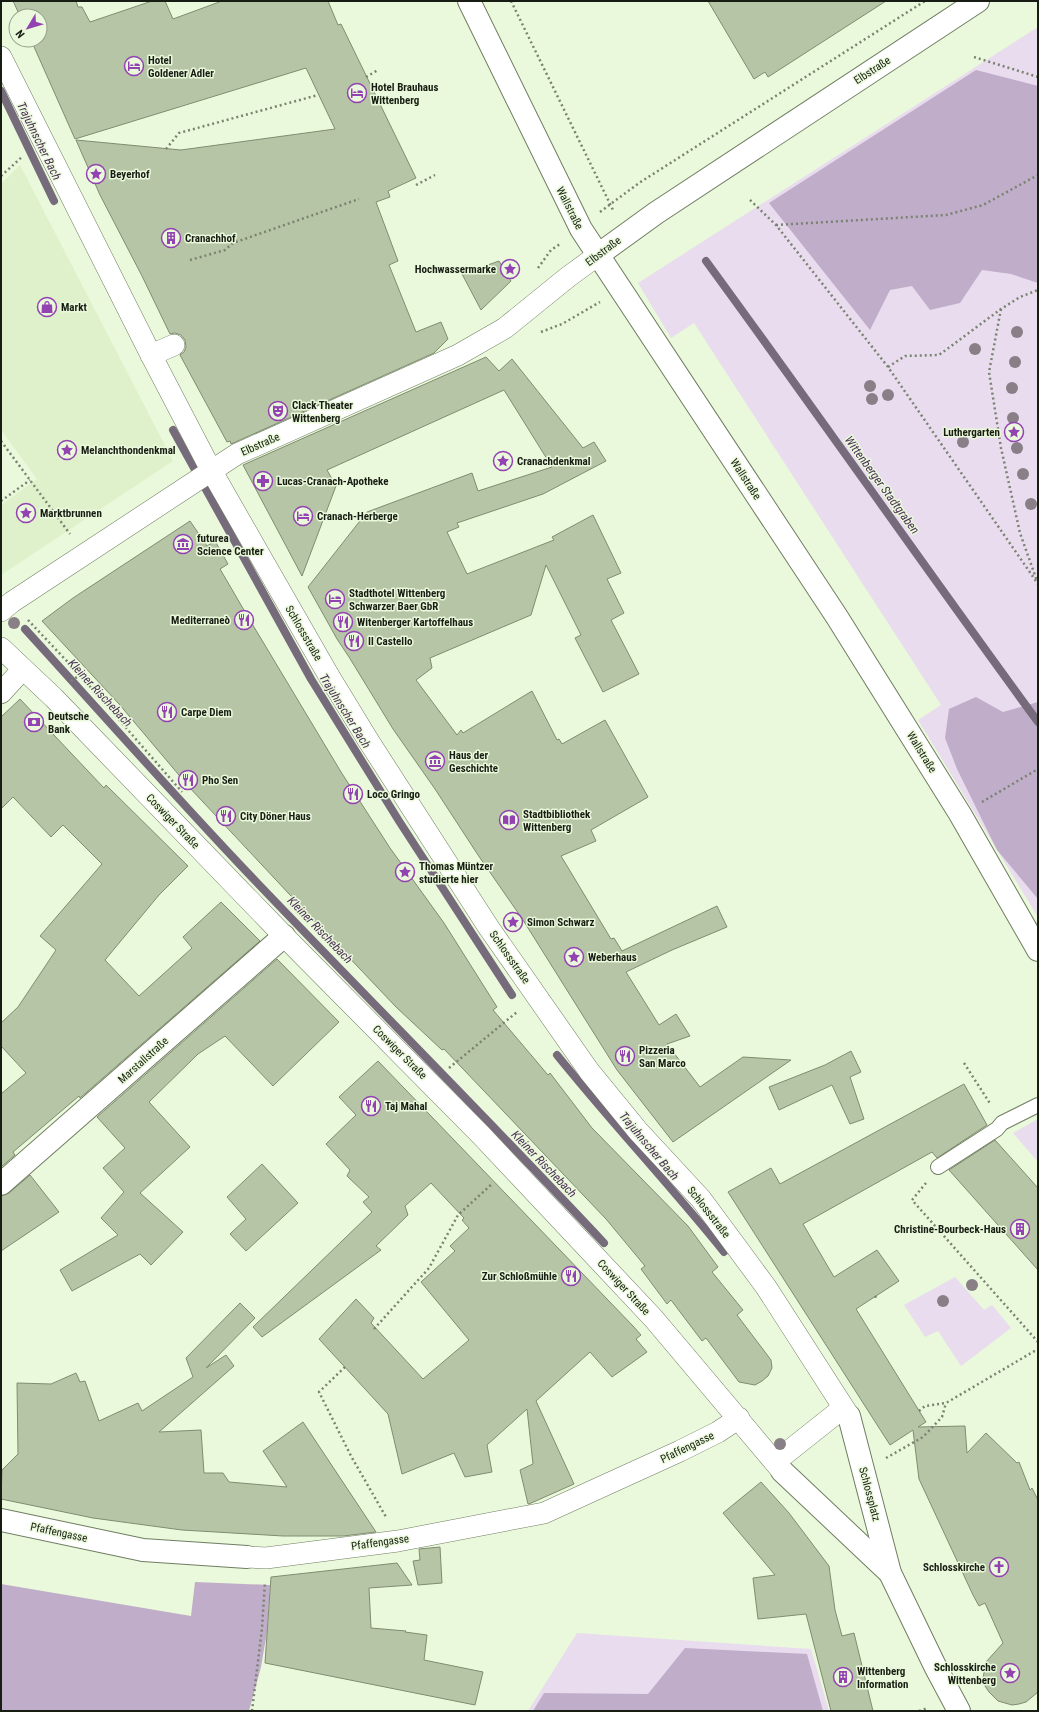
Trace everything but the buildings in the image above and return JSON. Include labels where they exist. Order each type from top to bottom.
[{"type":"street","name":"Wallstraße","points":[[469,1],[581,229],[837,617],[960,814],[1038,950]]},
{"type":"street","name":"Elbstraße","points":[[202,476],[237,454],[458,355],[505,328],[568,277],[625,234],[978,1]]},
{"type":"street","points":[[1,57],[151,354],[202,476],[6,607]]},
{"type":"street","points":[[151,354],[174,345]]},
{"type":"street","name":"Schlossstraße","points":[[202,476],[368,740],[489,928],[589,1071],[638,1131],[701,1199],[755,1273],[846,1412]]},
{"type":"street","name":"Coswiger Straße","points":[[1,648],[23,668],[152,798],[284,936],[432,1083],[511,1166],[654,1319],[779,1467]]},
{"type":"street","points":[[1,693],[23,668]]},
{"type":"street","name":"Marstallstraße","points":[[1,1184],[284,936]]},
{"type":"street","points":[[779,1467],[846,1412]]},
{"type":"street","name":"Schlossplatz","points":[[846,1412],[864,1472],[890,1573],[935,1666],[959,1711]]},
{"type":"street","name":"Pfaffengasse","points":[[1,1520],[143,1550],[257,1557],[398,1541],[544,1513],[687,1448],[718,1432],[738,1418]]},
{"type":"street","name":"Schlossplatz","points":[[779,1467],[890,1573]]},
{"type":"lane","points":[[938,1167],[997,1129],[1002,1124],[1038,1105]]},
{"type":"path","points":[[510,1],[625,234]]},
{"type":"path","points":[[581,229],[610,204],[925,1]]},
{"type":"path","points":[[974,57],[1038,77]]},
{"type":"path","points":[[366,76],[378,70]]},
{"type":"path","points":[[166,149],[179,133],[318,95]]},
{"type":"path","points":[[1,176],[26,153]]},
{"type":"path","points":[[416,185],[434,175]]},
{"type":"path","points":[[776,224],[946,215],[983,204],[1038,175]]},
{"type":"path","points":[[190,260],[225,250],[233,243],[359,199]]},
{"type":"path","points":[[750,200],[776,224],[888,367],[1038,584]]},
{"type":"path","points":[[888,367],[905,356],[939,355],[1001,309],[1020,297],[1038,290]]},
{"type":"path","points":[[1001,309],[989,372],[1001,448],[1020,533],[1038,584]]},
{"type":"path","points":[[1,441],[85,554]]},
{"type":"path","points":[[1,501],[30,480]]},
{"type":"path","points":[[6,607],[80,675],[184,795]]},
{"type":"path","points":[[74,679],[80,675]]},
{"type":"path","points":[[960,814],[1038,769]]},
{"type":"path","points":[[450,1067],[520,1010]]},
{"type":"path","points":[[444,1061],[456,1073]]},
{"type":"path","points":[[964,1063],[1002,1124]]},
{"type":"path","points":[[374,1329],[429,1268],[458,1215],[511,1166]]},
{"type":"path","points":[[938,1167],[912,1200],[1038,1342]]},
{"type":"path","points":[[919,1411],[925,1406],[946,1403],[1038,1349]]},
{"type":"path","points":[[345,1367],[319,1392],[351,1456],[398,1541]]},
{"type":"path","points":[[864,1472],[923,1436],[942,1417],[946,1403]]},
{"type":"path","points":[[252,1711],[262,1628],[257,1557]]},
{"type":"shaded area","points":[[1038,27],[1038,917],[918,720],[941,705],[694,323],[671,338],[638,283]]},
{"type":"shaded area","points":[[976,70],[1038,86],[1038,283],[1011,274],[982,270],[960,303],[930,310],[912,286],[890,290],[870,330],[769,203]]},
{"type":"shaded area","name":"Markt","points":[[20,165],[173,461],[1,575],[1,505],[37,479],[1,430],[1,184]]},
{"type":"shaded area","points":[[976,697],[1003,712],[1038,702],[1038,899],[997,850],[957,769],[945,738],[949,709]]},
{"type":"shaded area","points":[[1038,1119],[1038,1162],[1013,1133]]},
{"type":"shaded area","points":[[955,1277],[984,1310],[992,1305],[1011,1328],[961,1366],[938,1331],[925,1337],[904,1305]]},
{"type":"shaded area","points":[[195,1582],[270,1585],[267,1632],[261,1667],[249,1711],[1,1711],[1,1584],[191,1616]]},
{"type":"shaded area","points":[[577,1633],[811,1649],[829,1711],[528,1711]]},
{"type":"shaded area","points":[[685,1648],[807,1654],[823,1711],[533,1711],[544,1693],[648,1694]]},
{"type":"waterway","name":"Trajuhnscher Bach","points":[[1,91],[54,201]]},
{"type":"waterway","name":"Wittenberger Stadtgraben","points":[[706,261],[1038,722]]},
{"type":"waterway","name":"Trajuhnscher Bach","points":[[173,430],[311,679],[399,821],[512,995]]},
{"type":"waterway","name":"Kleiner Rischebach","points":[[25,629],[245,870],[604,1243]]},
{"type":"waterway","name":"Trajuhnscher Bach","points":[[557,1055],[724,1252]]},
{"type":"place","name":"Hotel Goldener Adler","points":[[134,66]]},
{"type":"place","name":"Hotel Brauhaus Wittenberg","points":[[357,93]]},
{"type":"place","name":"Beyerhof","points":[[96,174]]},
{"type":"place","name":"Cranachhof","points":[[171,238]]},
{"type":"place","name":"Hochwassermarke","points":[[510,269]]},
{"type":"place","name":"Markt","points":[[47,307]]},
{"type":"place","name":"Clack Theater Wittenberg","points":[[278,411]]},
{"type":"place","name":"Luthergarten","points":[[1014,432]]},
{"type":"place","name":"Melanchthondenkmal","points":[[67,450]]},
{"type":"place","name":"Cranachdenkmal","points":[[503,461]]},
{"type":"place","name":"Lucas-Cranach-Apotheke","points":[[263,481]]},
{"type":"place","name":"Marktbrunnen","points":[[26,513]]},
{"type":"place","name":"Cranach-Herberge","points":[[303,516]]},
{"type":"place","name":"futurea Science Center","points":[[183,544]]},
{"type":"place","name":"Stadthotel Wittenberg Schwarzer Baer GbR","points":[[335,599]]},
{"type":"place","name":"Mediterraneò","points":[[244,620]]},
{"type":"place","name":"Witenberger Kartoffelhaus","points":[[343,622]]},
{"type":"place","name":"Il Castello","points":[[354,641]]},
{"type":"place","name":"Carpe Diem","points":[[167,712]]},
{"type":"place","name":"Deutsche Bank","points":[[34,722]]},
{"type":"place","name":"Haus der Geschichte","points":[[435,761]]},
{"type":"place","name":"Pho Sen","points":[[188,780]]},
{"type":"place","name":"Loco Gringo","points":[[353,794]]},
{"type":"place","name":"City Döner Haus","points":[[226,816]]},
{"type":"place","name":"Stadtbibliothek Wittenberg","points":[[509,820]]},
{"type":"place","name":"Thomas Müntzer studierte hier","points":[[405,872]]},
{"type":"place","name":"Simon Schwarz","points":[[513,922]]},
{"type":"place","name":"Weberhaus","points":[[574,957]]},
{"type":"place","name":"Pizzeria San Marco","points":[[625,1056]]},
{"type":"place","name":"Taj Mahal","points":[[371,1106]]},
{"type":"place","name":"Christine-Bourbeck-Haus","points":[[1020,1229]]},
{"type":"place","name":"Zur Schloßmühle","points":[[571,1276]]},
{"type":"place","name":"Schlosskirche","points":[[999,1567]]},
{"type":"place","name":"Schlosskirche Wittenberg","points":[[1010,1673]]},
{"type":"place","name":"Wittenberg Information","points":[[843,1677]]}]
